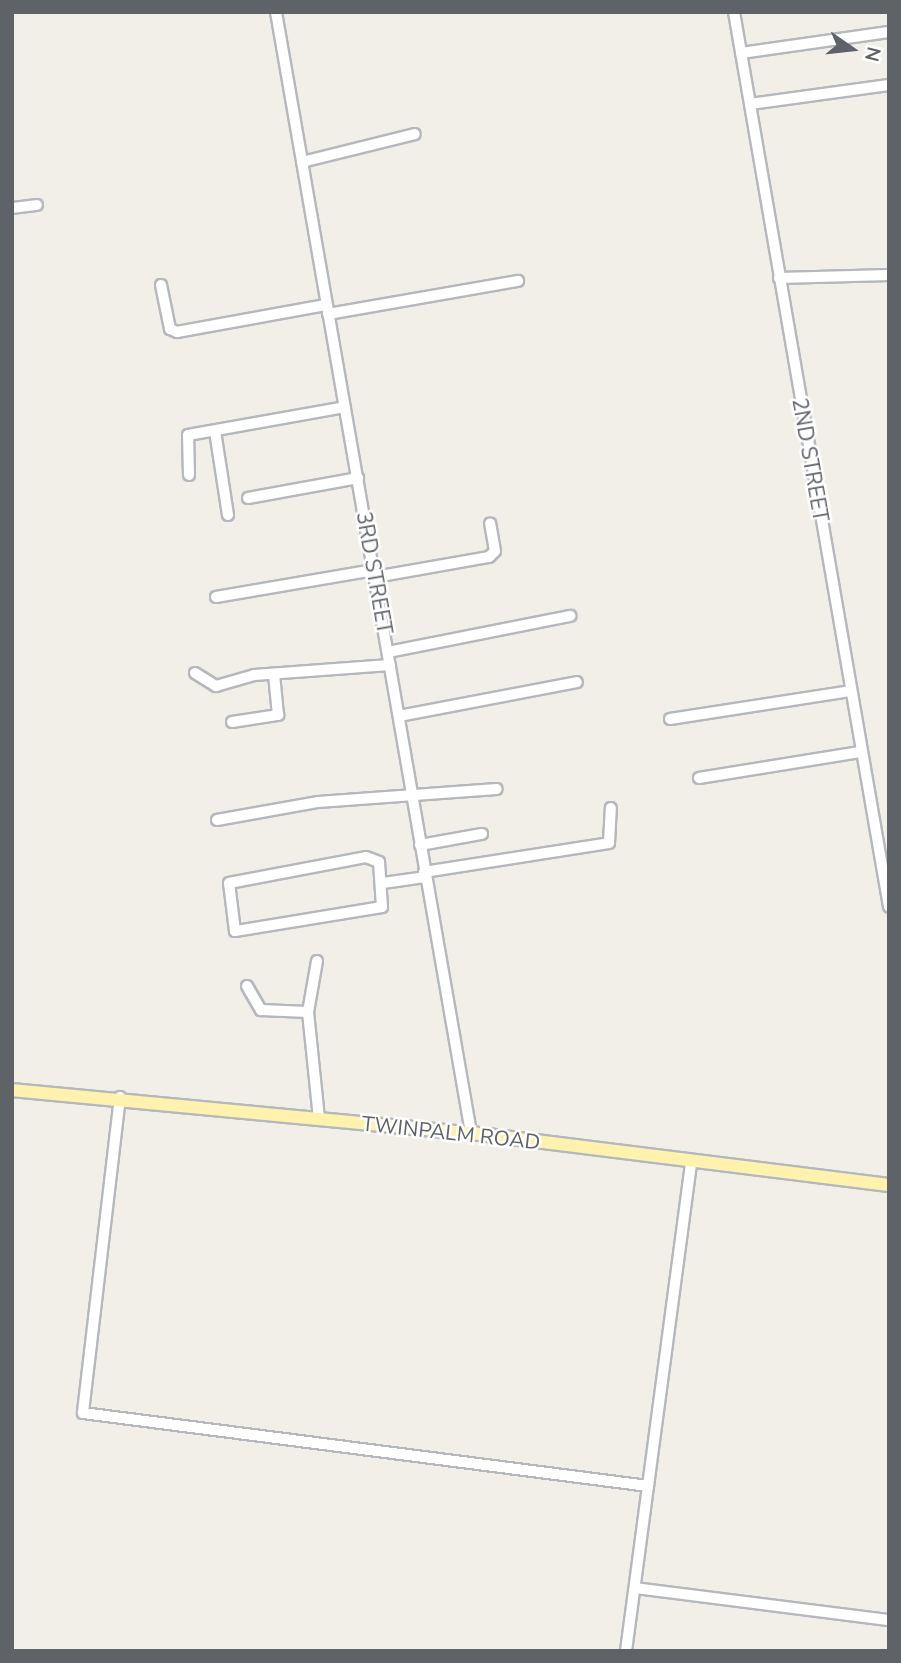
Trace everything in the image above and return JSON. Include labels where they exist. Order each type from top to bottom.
[{"type":"main road","name":"TWINPALM ROAD","points":[[12,1090],[120,1097],[471,1133],[889,1185]]},
{"type":"street","name":"3RD STREET","points":[[276,12],[471,1133]]},
{"type":"street","name":"2ND STREET","points":[[734,12],[860,752],[889,907]]},
{"type":"street","points":[[741,53],[889,32]]},
{"type":"street","points":[[750,104],[889,85]]},
{"type":"street","points":[[302,162],[415,134]]},
{"type":"street","points":[[12,208],[37,205]]},
{"type":"street","points":[[779,278],[889,275]]},
{"type":"street","points":[[161,285],[170,329],[177,332],[518,281]]},
{"type":"street","points":[[189,475],[186,436],[345,407]]},
{"type":"street","points":[[215,431],[228,515]]},
{"type":"street","points":[[248,498],[358,478]]},
{"type":"street","points":[[215,597],[489,557],[495,551],[490,523]]},
{"type":"street","points":[[388,652],[570,617]]},
{"type":"street","points":[[195,673],[216,686],[274,674],[390,665]]},
{"type":"street","points":[[232,722],[278,715],[274,674]]},
{"type":"street","points":[[399,716],[577,682]]},
{"type":"street","points":[[670,719],[850,691]]},
{"type":"street","points":[[699,778],[860,752]]},
{"type":"street","points":[[217,820],[317,802],[412,800],[497,789]]},
{"type":"street","points":[[383,883],[609,843],[611,808]]},
{"type":"street","points":[[420,845],[482,834]]},
{"type":"street","points":[[372,856],[383,883],[382,907],[239,933],[233,927],[227,886],[233,881],[372,856]]},
{"type":"street","points":[[317,961],[308,1012],[319,1119]]},
{"type":"street","points":[[247,986],[261,1010],[308,1012]]},
{"type":"street","points":[[120,1097],[83,1413],[648,1486]]},
{"type":"street","points":[[626,1651],[691,1161]]},
{"type":"street","points":[[635,1588],[889,1620]]}]
